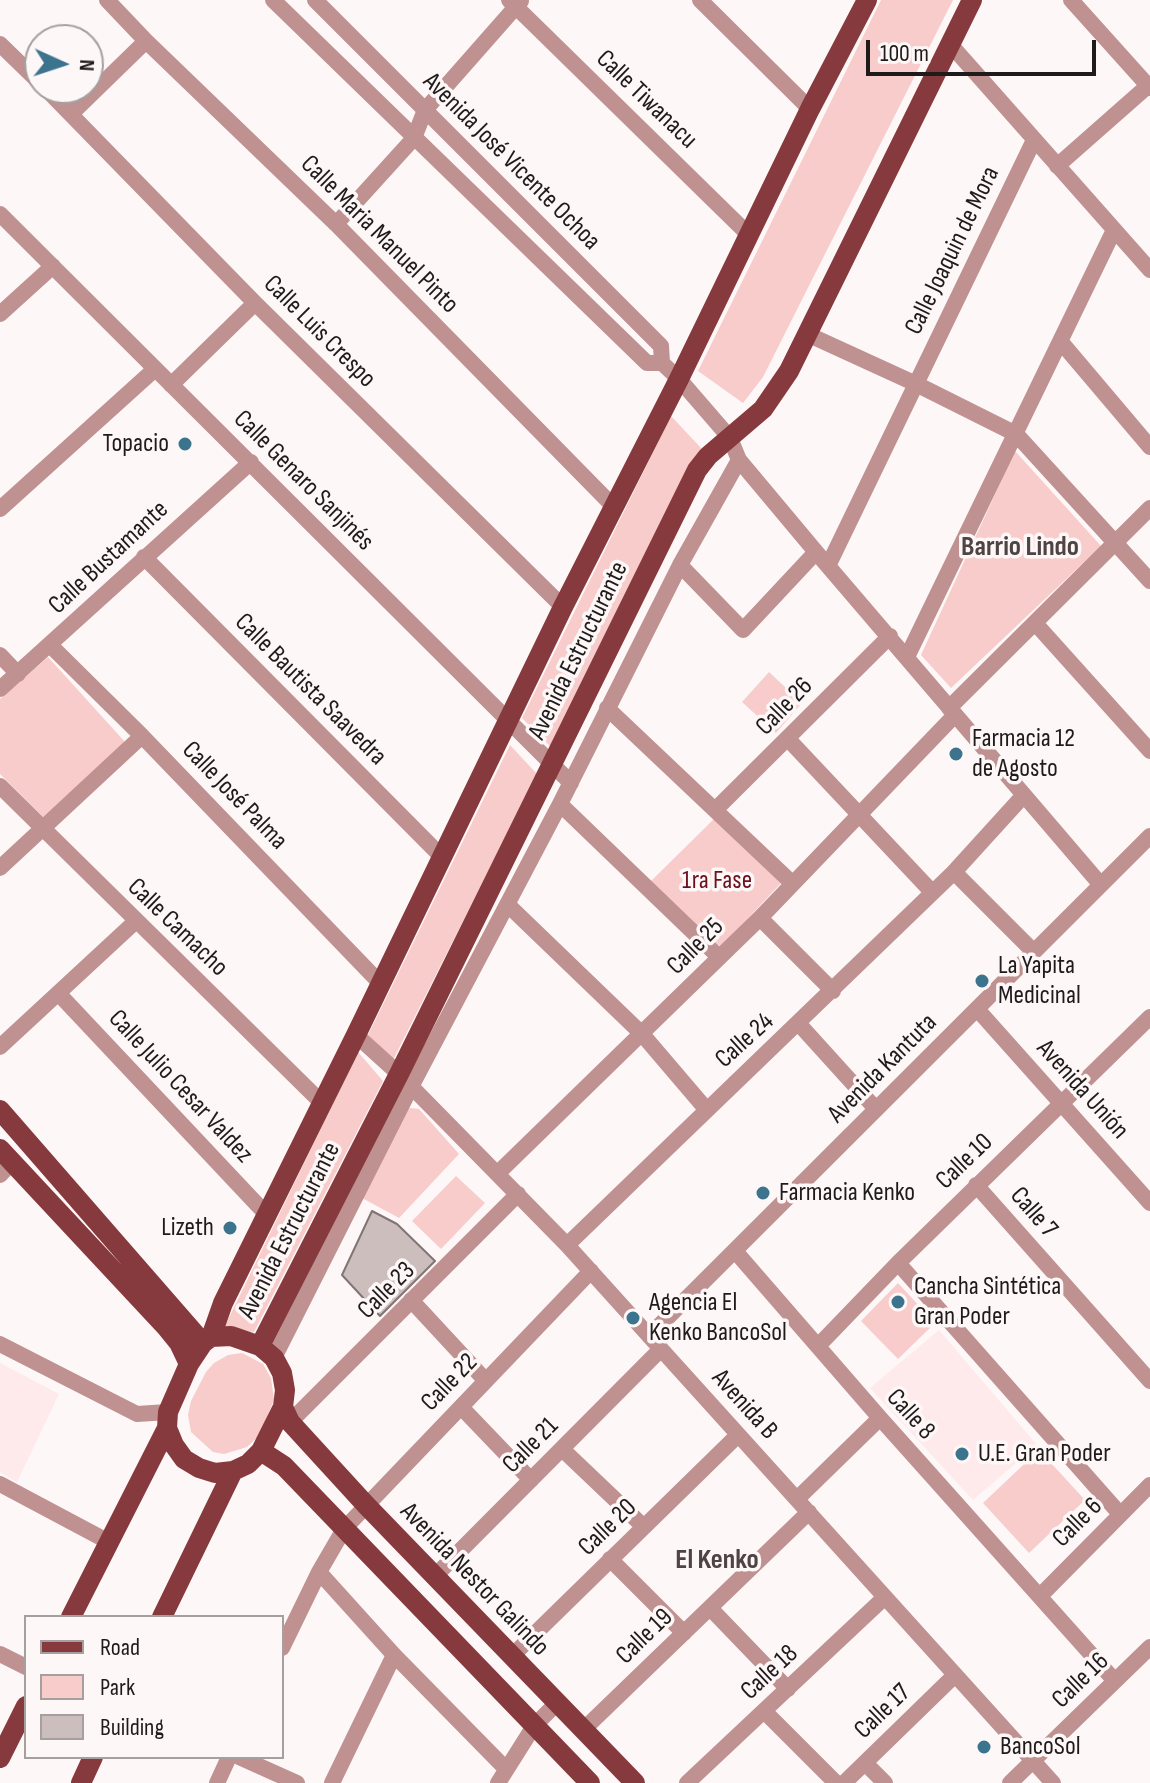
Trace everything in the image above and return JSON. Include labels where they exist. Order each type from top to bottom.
[{"type":"main road","name":"Avenida Estructurante","points":[[207,1340],[563,607],[867,0]]},
{"type":"main road","name":"Avenida Estructurante","points":[[267,1352],[405,1080],[552,766],[697,470],[708,456],[763,409],[789,371],[972,0]]},
{"type":"main road","points":[[0,1110],[207,1340]]},
{"type":"main road","points":[[4,1162],[166,1327],[179,1343],[189,1364]]},
{"type":"main road","points":[[72,1615],[168,1420],[189,1364],[207,1340],[231,1336],[267,1352],[282,1373],[286,1414],[261,1451],[248,1464],[233,1471],[215,1473],[184,1459],[174,1445],[168,1420]]},
{"type":"main road","name":"Avenida Nestor Galindo","points":[[286,1414],[366,1505],[635,1783]]},
{"type":"main road","points":[[261,1451],[284,1466],[590,1783]]},
{"type":"main road","points":[[163,1615],[233,1471]]},
{"type":"main road","points":[[0,1758],[24,1710]]},
{"type":"main road","points":[[81,1783],[92,1759]]},
{"type":"street","name":"Calle Maria Manuel Pinto","points":[[107,0],[336,224],[614,507]]},
{"type":"street","points":[[273,0],[647,363],[662,363],[679,379],[730,438],[739,460],[1101,885]]},
{"type":"street","name":"Avenida José Vicente Ochoa","points":[[315,0],[661,346],[662,363]]},
{"type":"street","points":[[700,0],[810,109]]},
{"type":"street","points":[[1057,166],[1149,86],[1071,0]]},
{"type":"street","points":[[336,224],[414,138],[425,110],[516,2]]},
{"type":"street","name":"Calle Tiwanacu","points":[[516,2],[749,235]]},
{"type":"street","points":[[71,114],[146,41]]},
{"type":"street","points":[[950,44],[1150,270]]},
{"type":"street","points":[[1,46],[24,68]]},
{"type":"street","name":"Calle Luis Crespo","points":[[61,104],[255,303],[563,607]]},
{"type":"street","name":"Calle Joaquin de Mora","points":[[828,566],[1034,140]]},
{"type":"street","name":"Calle Genaro Sanjinés","points":[[0,214],[571,783]]},
{"type":"street","points":[[907,657],[1114,230]]},
{"type":"street","points":[[0,314],[53,266]]},
{"type":"street","points":[[171,385],[255,303]]},
{"type":"street","points":[[807,334],[1016,434],[1150,581]]},
{"type":"street","points":[[1061,342],[1150,447]]},
{"type":"street","points":[[0,509],[155,369]]},
{"type":"street","name":"Avenida Estructurante","points":[[405,1080],[508,905],[680,565],[739,460]]},
{"type":"street","name":"Calle Bustamante","points":[[0,689],[251,462]]},
{"type":"street","name":"Calle 25","points":[[498,1173],[760,918],[1035,623],[1150,508]]},
{"type":"street","points":[[680,565],[743,630],[816,552]]},
{"type":"street","name":"Calle Bautista Saavedra","points":[[144,557],[442,857]]},
{"type":"street","points":[[1035,623],[1150,751]]},
{"type":"street","name":"Calle 26","points":[[715,810],[890,636]]},
{"type":"street","name":"Calle José Palma","points":[[50,645],[380,983]]},
{"type":"street","points":[[0,655],[18,674]]},
{"type":"street","points":[[607,708],[792,883]]},
{"type":"street","points":[[0,868],[142,736]]},
{"type":"street","points":[[788,739],[932,892]]},
{"type":"street","name":"Calle Camacho","points":[[0,786],[322,1103]]},
{"type":"street","name":"Calle 24","points":[[567,1245],[954,872],[1024,795]]},
{"type":"street","points":[[560,804],[719,957]]},
{"type":"street","name":"Avenida Kantuta","points":[[649,1336],[1150,836]]},
{"type":"street","points":[[954,872],[1034,952]]},
{"type":"street","points":[[508,905],[642,1034],[706,1109]]},
{"type":"street","points":[[760,918],[833,991]]},
{"type":"street","points":[[0,1047],[136,921]]},
{"type":"street","name":"Calle Julio Cesar Valdez","points":[[58,993],[267,1215]]},
{"type":"street","name":"Avenida Unión","points":[[977,1009],[1148,1196]]},
{"type":"street","name":"Calle 10","points":[[818,1346],[976,1185],[1150,1017]]},
{"type":"street","points":[[799,1024],[876,1109]]},
{"type":"street","name":"Avenida B","points":[[356,1035],[405,1080],[567,1245],[1053,1783]]},
{"type":"street","name":"Calle 7","points":[[976,1185],[1150,1381]]},
{"type":"street","name":"Calle 23","points":[[286,1414],[411,1300],[518,1194]]},
{"type":"street","name":"Calle 8","points":[[735,1251],[1115,1681]]},
{"type":"street","points":[[898,1263],[1120,1514]]},
{"type":"street","name":"Calle 22","points":[[284,1644],[344,1529],[591,1271]]},
{"type":"street","points":[[411,1300],[486,1381]]},
{"type":"street","points":[[0,1344],[137,1414],[168,1420]]},
{"type":"street","name":"Calle 21","points":[[435,1576],[661,1349]]},
{"type":"street","points":[[461,1407],[531,1480]]},
{"type":"street","points":[[797,1499],[880,1418]]},
{"type":"street","name":"Calle 20","points":[[512,1656],[738,1435]]},
{"type":"street","points":[[562,1449],[644,1527]]},
{"type":"street","points":[[0,1484],[109,1542]]},
{"type":"street","name":"Calle 6","points":[[1040,1596],[1150,1485]]},
{"type":"street","name":"Calle 19","points":[[583,1730],[809,1512]]},
{"type":"street","points":[[610,1559],[684,1633]]},
{"type":"street","points":[[319,1572],[502,1776],[534,1726],[557,1703]]},
{"type":"street","name":"Calle 18","points":[[687,1783],[885,1597]]},
{"type":"street","points":[[710,1608],[788,1689]]},
{"type":"street","name":"Calle 16","points":[[1010,1783],[1150,1647]]},
{"type":"street","points":[[0,1654],[24,1666]]},
{"type":"street","points":[[332,1783],[394,1655]]},
{"type":"street","name":"Calle 17","points":[[844,1783],[955,1675]]},
{"type":"street","points":[[764,1711],[836,1783]]},
{"type":"street","points":[[217,1783],[228,1759]]},
{"type":"street","points":[[243,1759],[297,1783]]},
{"type":"street","points":[[865,1763],[885,1783]]},
{"type":"shaded area","points":[[939,1330],[1037,1445],[973,1500],[870,1388]]},
{"type":"shaded area","points":[[0,1363],[59,1394],[17,1482],[0,1472]]},
{"type":"green space","points":[[881,0],[953,0],[763,377],[743,403],[698,371]]},
{"type":"green space","points":[[671,416],[701,448],[550,746],[522,718]]},
{"type":"green space","points":[[1015,451],[1101,546],[951,688],[921,655]]},
{"type":"green space","points":[[48,657],[125,742],[43,817],[0,774],[0,699]]},
{"type":"green space","points":[[769,672],[802,703],[776,733],[742,702]]},
{"type":"green space","points":[[510,745],[537,774],[393,1060],[368,1035]]},
{"type":"green space","name":"1ra Fase","points":[[717,816],[783,881],[721,947],[649,883]]},
{"type":"green space","points":[[358,1052],[383,1081],[254,1332],[223,1330]]},
{"type":"green space","points":[[410,1108],[419,1109],[459,1154],[399,1218],[362,1198],[404,1112]]},
{"type":"green space","points":[[456,1176],[485,1203],[441,1249],[412,1221]]},
{"type":"green space","name":"Cancha Sintética Gran Poder","points":[[898,1283],[935,1323],[898,1359],[861,1321]]},
{"type":"green space","points":[[242,1353],[263,1364],[271,1378],[274,1400],[259,1436],[247,1447],[224,1454],[213,1452],[191,1432],[188,1415],[191,1401],[214,1363],[228,1355]]},
{"type":"green space","points":[[1039,1450],[1085,1500],[1029,1553],[983,1503]]},
{"type":"building","points":[[372,1211],[397,1224],[435,1261],[380,1316],[342,1275]]},
{"type":"place","name":"Topacio","points":[[185,444]]},
{"type":"place","name":"Farmacia 12 de Agosto","points":[[956,754]]},
{"type":"place","name":"La Yapita Medicinal","points":[[982,981]]},
{"type":"place","name":"Farmacia Kenko","points":[[763,1193]]},
{"type":"place","name":"Lizeth","points":[[230,1228]]},
{"type":"place","name":"Cancha Sintética Gran Poder","points":[[898,1302]]},
{"type":"place","name":"Agencia El Kenko BancoSol","points":[[633,1318]]},
{"type":"place","name":"U.E. Gran Poder","points":[[962,1454]]},
{"type":"place","name":"BancoSol","points":[[984,1747]]},
{"type":"district","name":"Barrio Lindo","points":[[1020,548]]},
{"type":"district","name":"El Kenko","points":[[717,1561]]}]
